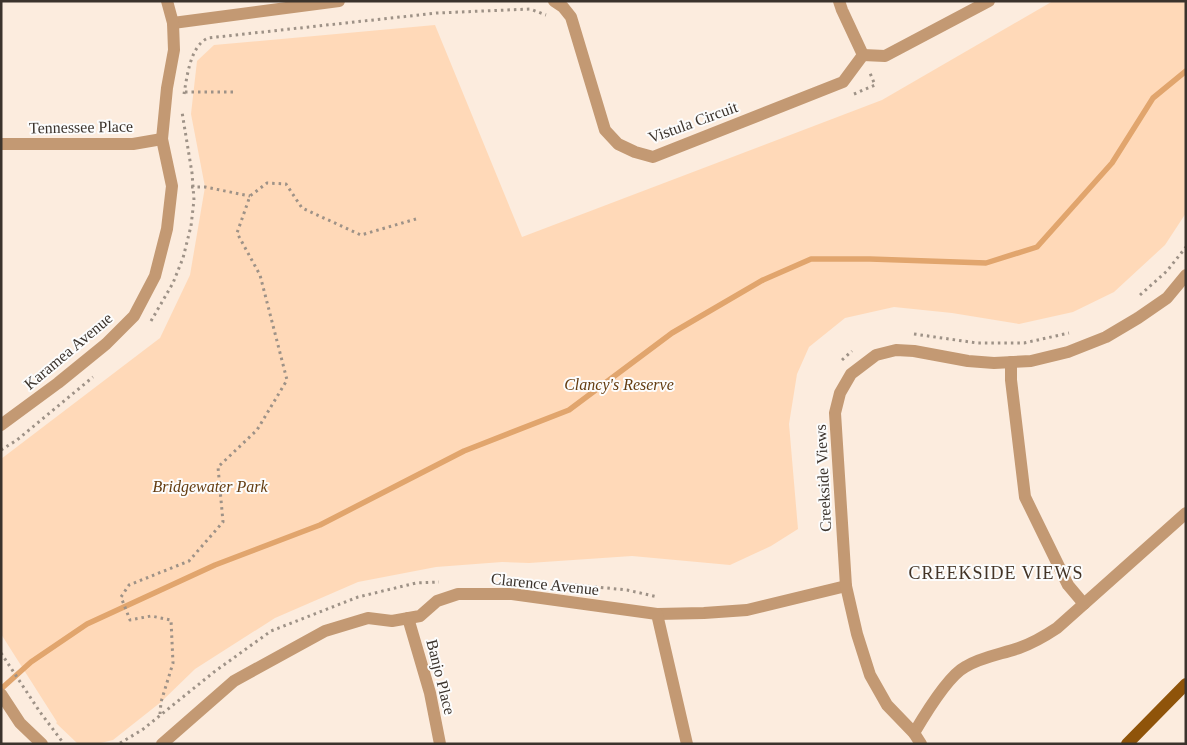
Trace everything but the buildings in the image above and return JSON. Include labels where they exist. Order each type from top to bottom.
[{"type":"main road","points":[[1127,744],[1186,684]]},
{"type":"street","name":"Karamea Avenue","points":[[1,425],[58,383],[106,344],[134,316],[155,276],[168,229],[172,186],[162,139],[167,88],[174,50],[172,23],[167,1]]},
{"type":"street","points":[[172,23],[338,1]]},
{"type":"street","points":[[840,1],[842,10],[862,55],[885,56],[989,1]]},
{"type":"street","name":"Vistula Circuit","points":[[562,3],[571,17],[605,130],[618,144],[652,157],[843,82],[862,55]]},
{"type":"street","name":"Tennessee Place","points":[[1,144],[133,144],[162,139]]},
{"type":"street","name":"Creekside Views","points":[[918,738],[887,705],[870,675],[857,634],[846,586],[835,413],[840,393],[851,374],[876,355],[896,350],[994,363],[1032,361],[1074,350],[1106,337],[1138,318],[1167,298],[1186,275]]},
{"type":"street","points":[[1011,362],[1025,497],[1068,585],[1084,604]]},
{"type":"street","name":"Creekside Views","points":[[918,738],[922,718],[954,675],[978,660],[1022,647],[1057,628],[1186,513]]},
{"type":"street","name":"Clarence Avenue","points":[[162,744],[234,681],[325,631],[368,618],[392,620],[420,616],[437,601],[458,594],[512,594],[657,614],[747,610],[846,586]]},
{"type":"street","points":[[657,614],[687,744]]},
{"type":"street","name":"Banjo Place","points":[[408,618],[430,693],[440,744]]},
{"type":"street","points":[[1,694],[20,723],[42,744]]},
{"type":"street","points":[[20,723],[27,744]]},
{"type":"path","points":[[167,88],[184,92],[233,92]]},
{"type":"path","points":[[160,714],[161,702],[173,664],[172,620],[151,616],[130,620],[121,597],[129,585],[189,560],[223,522],[218,467],[257,430],[287,380],[260,275],[237,233],[250,196],[267,183],[286,184],[302,208],[362,235],[416,219]]},
{"type":"path","points":[[172,186],[206,187],[250,196]]},
{"type":"path","points":[[1135,300],[1167,271],[1186,247]]},
{"type":"path","points":[[909,334],[917,333],[977,343],[1015,343],[1067,334],[1074,331]]},
{"type":"path","points":[[838,364],[859,346]]},
{"type":"path","points":[[119,743],[142,730],[214,672],[271,632],[358,597],[416,584],[444,582]]},
{"type":"path","points":[[569,584],[627,590],[666,598]]},
{"type":"path","points":[[1,653],[40,712],[64,744]]},
{"type":"green space","name":"Clancy's Reserve","points":[[1053,1],[1186,1],[1186,213],[1165,245],[1114,292],[1073,312],[1019,324],[952,313],[894,307],[845,318],[809,347],[797,374],[789,424],[798,529],[771,546],[730,565],[632,556],[436,567],[358,582],[275,618],[195,669],[161,702],[113,740],[97,744],[77,743],[56,723],[1,634],[1,459],[160,338],[190,275],[205,187],[191,114],[197,61],[214,45],[435,25],[522,237],[882,100]]},
{"type":"waterway","points":[[1,689],[31,662],[87,624],[215,565],[320,525],[464,451],[569,410],[672,333],[763,280],[811,259],[986,263],[1037,247],[1112,163],[1153,98],[1186,71]]},
{"type":"district","name":"CREEKSIDE VIEWS","points":[[996,573]]},
{"type":"park label","name":"Bridgewater Park","points":[[210,486]]}]
